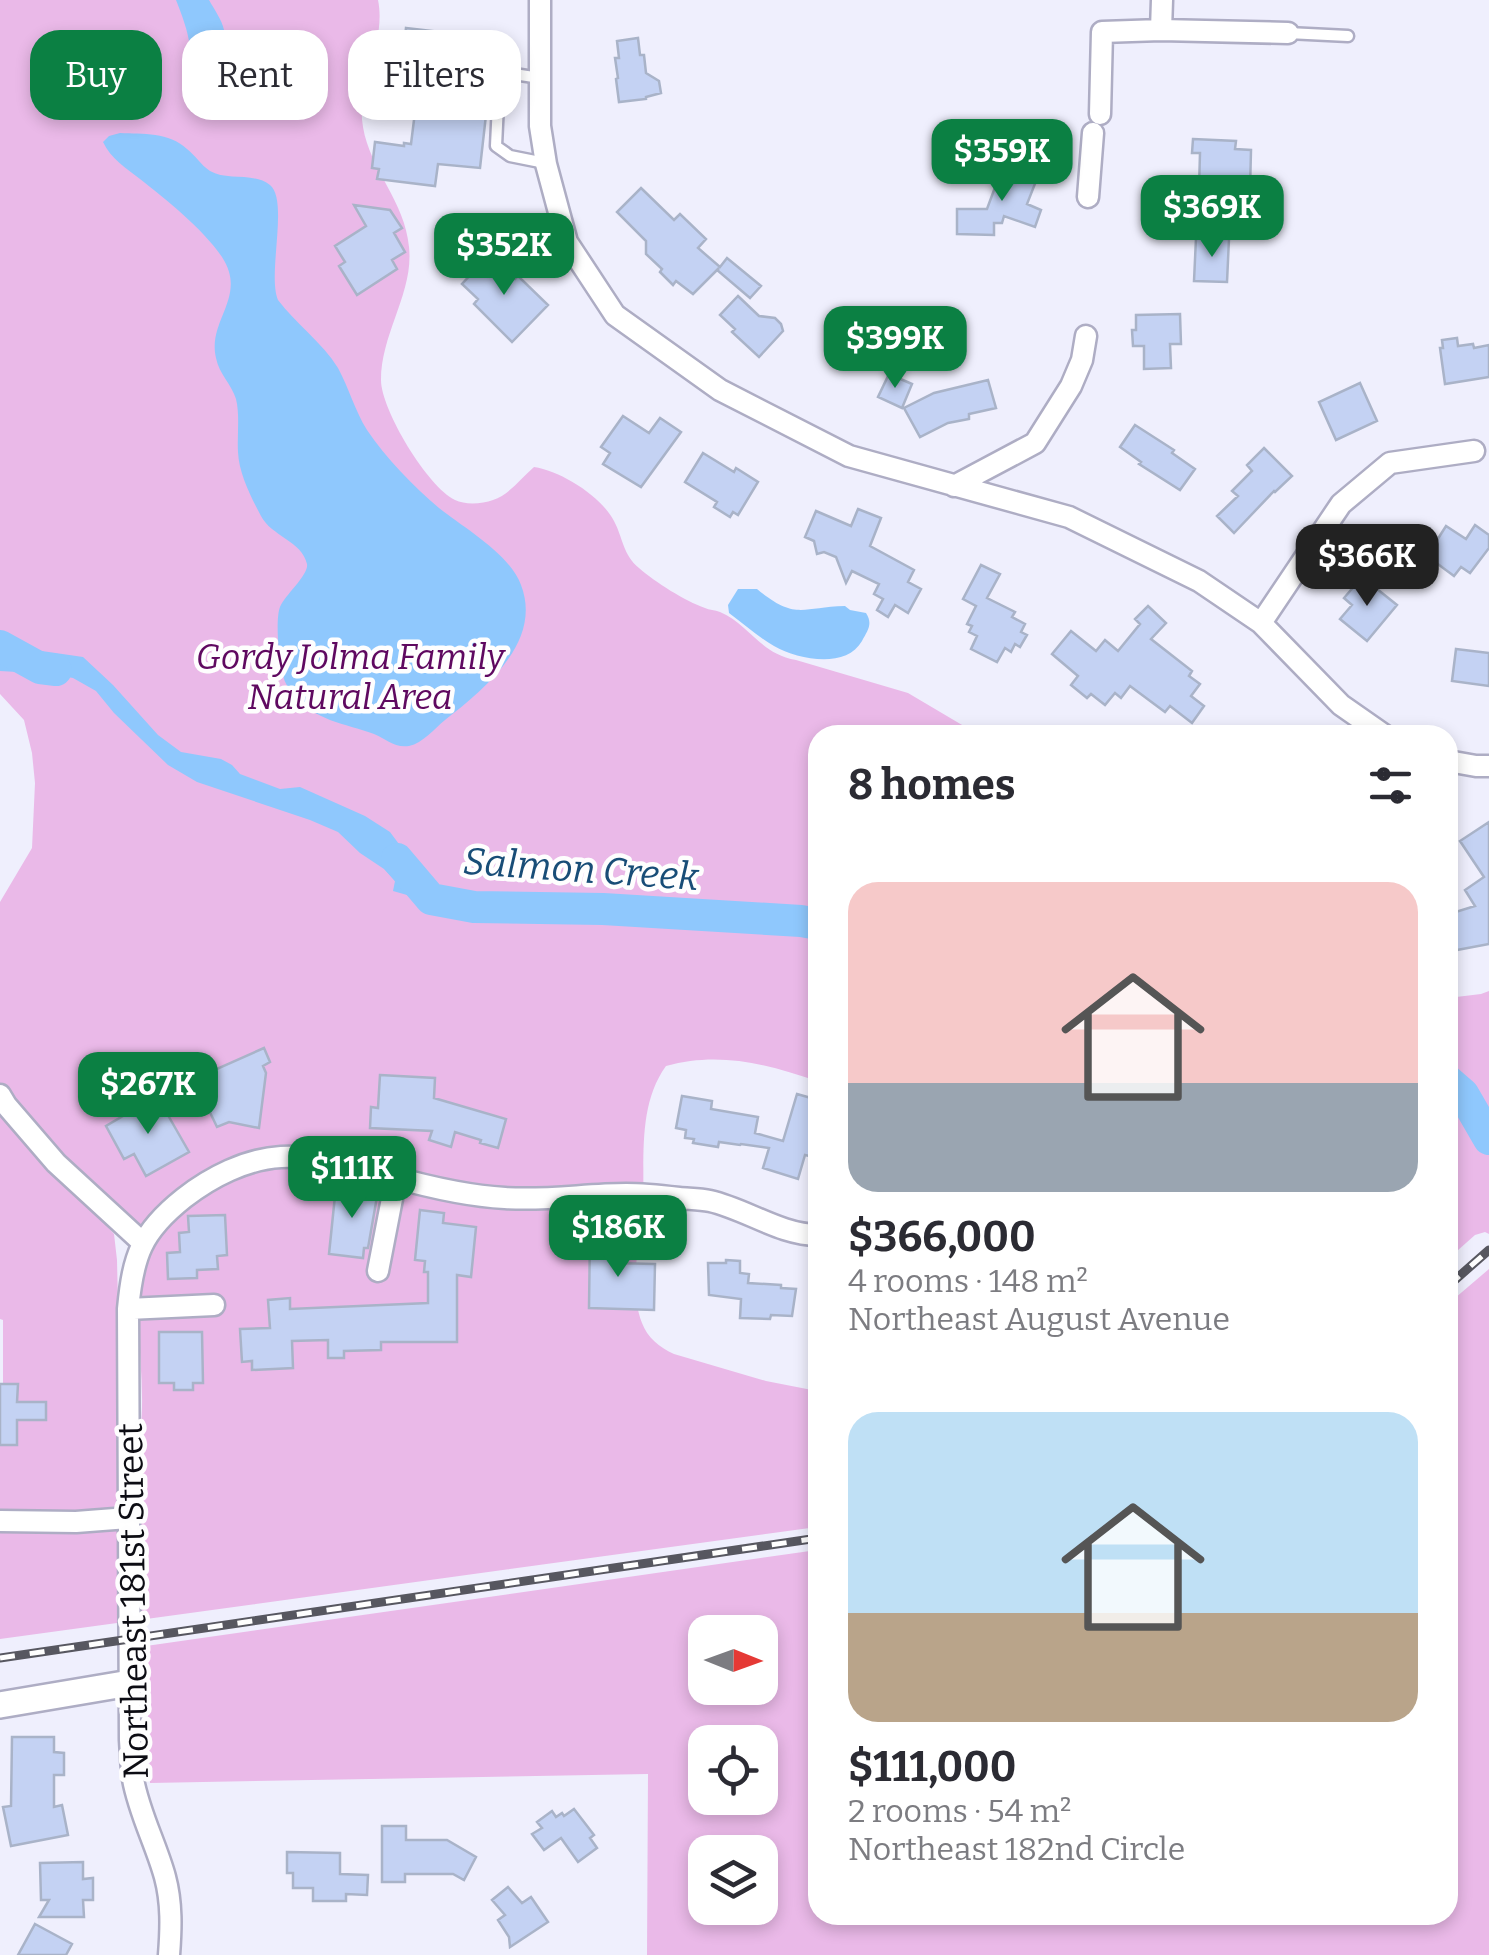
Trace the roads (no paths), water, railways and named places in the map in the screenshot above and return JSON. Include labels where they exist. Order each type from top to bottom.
[{"type":"street","points":[[540,0],[540,126],[546,164],[567,242],[615,315],[720,390],[849,456],[1069,517],[1199,580],[1260,623],[1341,705],[1370,725]]},
{"type":"street","points":[[1161,30],[1162,0]]},
{"type":"street","points":[[1088,197],[1102,32],[1288,33]]},
{"type":"street","points":[[954,486],[1035,443],[1071,386],[1082,360],[1086,336]]},
{"type":"street","points":[[1260,623],[1340,504],[1390,463],[1474,451]]},
{"type":"street","points":[[1458,763],[1489,766]]},
{"type":"street","points":[[0,1094],[56,1162],[143,1243],[159,1222],[194,1190],[224,1173],[280,1157],[354,1167],[462,1193],[500,1198],[533,1200],[626,1194],[708,1200],[808,1235]]},
{"type":"street","points":[[378,1271],[396,1178]]},
{"type":"street","name":"Northeast 181st Street","points":[[143,1243],[134,1262],[128,1309],[133,1778],[169,1894],[168,1955]]},
{"type":"street","points":[[128,1309],[214,1305]]},
{"type":"street","points":[[0,1521],[128,1518]]},
{"type":"street","points":[[0,1705],[130,1684]]},
{"type":"lane","points":[[1288,33],[1348,36]]},
{"type":"lane","points":[[540,78],[514,74],[499,82],[496,146],[510,156],[546,164]]},
{"type":"water","points":[[176,0],[209,0],[223,30],[186,30]]},
{"type":"water","points":[[120,133],[172,139],[210,171],[270,185],[278,206],[278,300],[332,359],[367,430],[391,461],[439,508],[497,552],[521,585],[526,606],[524,626],[506,662],[476,694],[414,744],[394,744],[321,716],[302,704],[286,683],[279,651],[280,607],[307,564],[299,550],[261,516],[241,469],[236,399],[218,364],[215,344],[229,297],[229,271],[214,246],[195,226],[110,153],[103,142]]},
{"type":"water","points":[[738,589],[757,589],[790,609],[845,606],[866,613],[869,627],[855,650],[845,656],[821,659],[796,655],[768,642],[729,613],[728,605]]},
{"type":"water","points":[[35,650],[83,657],[158,735],[181,752],[221,759],[240,774],[280,789],[300,787],[365,816],[390,832],[419,871],[428,901],[393,891],[395,881],[384,869],[338,832],[197,782],[168,765],[96,691],[73,678],[0,671],[0,659]]},
{"type":"waterway","name":"Salmon Creek","points":[[0,646],[40,668],[56,670]]},
{"type":"waterway","name":"Salmon Creek","points":[[397,859],[431,899],[474,907],[603,909],[808,922]]},
{"type":"waterway","name":"Salmon Creek","points":[[1458,1090],[1489,1139]]},
{"type":"railway","points":[[1458,1277],[1489,1250]]},
{"type":"railway","points":[[0,1658],[808,1539]]},
{"type":"park label","name":"Gordy Jolma Family Natural Area","points":[[350,677]]}]
